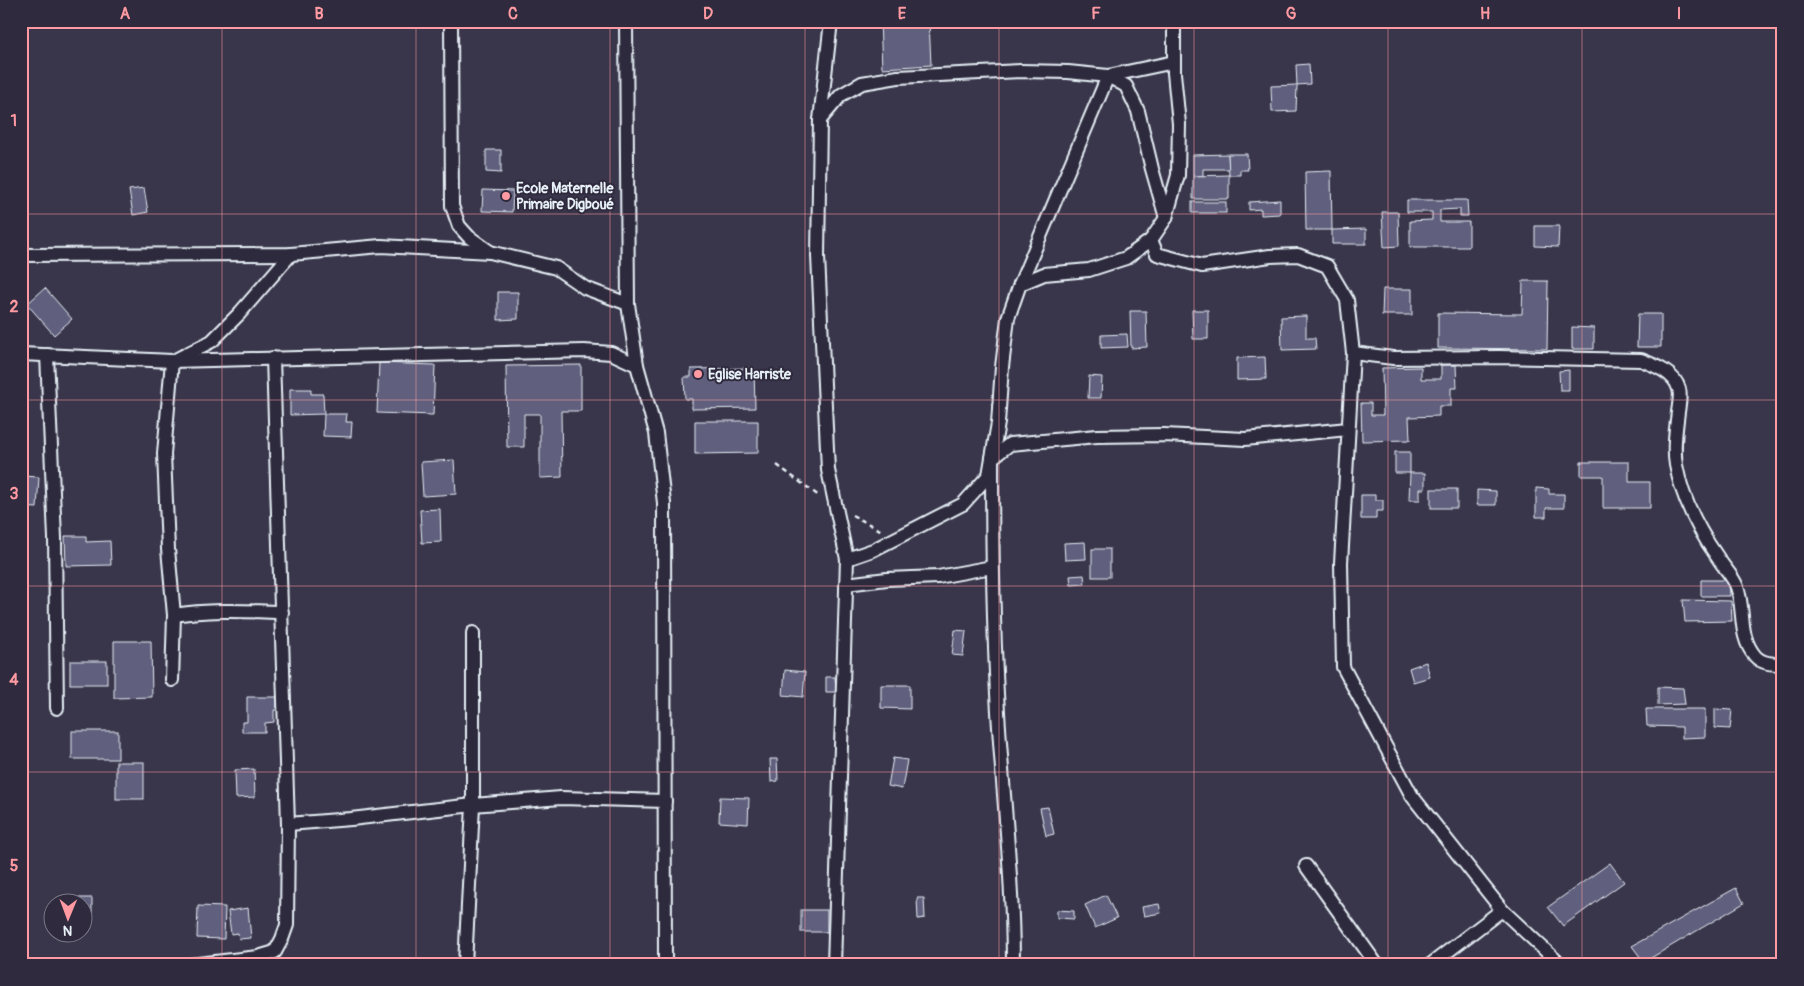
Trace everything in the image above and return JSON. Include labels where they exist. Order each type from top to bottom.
[{"type":"street","points":[[451,21],[452,206],[459,226],[469,238],[490,252]]},
{"type":"street","points":[[626,21],[628,304],[637,365],[656,433],[664,503],[665,965]]},
{"type":"street","points":[[831,21],[820,120],[818,256],[828,470],[846,559],[834,965]]},
{"type":"street","points":[[1020,284],[1044,274],[1089,270],[1126,258],[1151,240],[1166,218],[1178,175],[1174,21]]},
{"type":"street","points":[[820,120],[841,95],[862,83],[898,77],[1020,71],[1068,72],[1108,76],[1174,62]]},
{"type":"street","points":[[1108,76],[1126,86],[1138,111],[1166,218]]},
{"type":"street","points":[[846,559],[872,550],[963,504],[989,475],[998,422],[1008,318],[1020,284],[1108,76]]},
{"type":"street","points":[[1151,240],[1157,254],[1202,266],[1270,256],[1298,255],[1327,266],[1346,300],[1354,353],[1341,563],[1343,667],[1412,796],[1502,910],[1561,965]]},
{"type":"street","points":[[21,255],[291,254],[381,246],[490,252],[556,268],[585,288],[628,304]]},
{"type":"street","points":[[172,361],[212,341],[239,314],[291,254]]},
{"type":"street","points":[[21,354],[172,361],[584,351],[611,353],[637,365]]},
{"type":"street","points":[[1354,353],[1401,358],[1499,357],[1641,360],[1657,365],[1667,372],[1679,388],[1674,451],[1681,485],[1702,533],[1738,588],[1745,640],[1755,657],[1767,664],[1783,664]]},
{"type":"street","points":[[47,355],[55,538],[57,708]]},
{"type":"street","points":[[188,965],[258,957],[275,952],[287,925],[288,824],[273,358]]},
{"type":"street","points":[[172,361],[164,454],[168,549],[174,616],[172,680]]},
{"type":"street","points":[[992,458],[1010,444],[1097,436],[1164,435],[1245,439],[1348,429]]},
{"type":"street","points":[[992,458],[992,567],[998,710],[1013,925],[1013,965]]},
{"type":"street","points":[[846,584],[887,579],[938,577],[992,567]]},
{"type":"street","points":[[174,616],[193,612],[282,612]]},
{"type":"street","points":[[465,965],[473,805],[473,633]]},
{"type":"street","points":[[288,824],[562,798],[665,801]]},
{"type":"street","points":[[1306,866],[1377,965]]},
{"type":"street","points":[[1430,965],[1502,910]]},
{"type":"building","points":[[880,21],[929,21],[931,65],[882,68]]},
{"type":"building","points":[[1309,64],[1310,84],[1297,85],[1296,65]]},
{"type":"building","points":[[1297,85],[1296,111],[1272,112],[1271,86]]},
{"type":"building","points":[[486,150],[501,150],[501,173],[486,172]]},
{"type":"building","points":[[1228,154],[1229,169],[1203,169],[1203,176],[1193,176],[1193,155]]},
{"type":"building","points":[[1228,154],[1247,154],[1248,170],[1240,170],[1240,175],[1229,175]]},
{"type":"building","points":[[1331,171],[1332,230],[1306,230],[1305,172]]},
{"type":"building","points":[[1229,175],[1229,199],[1193,199],[1193,176]]},
{"type":"building","points":[[144,188],[148,212],[133,215],[129,190]]},
{"type":"building","points":[[483,190],[513,191],[512,212],[482,211]]},
{"type":"building","points":[[1280,200],[1280,214],[1261,215],[1261,209],[1249,210],[1249,202]]},
{"type":"building","points":[[1407,200],[1467,200],[1468,216],[1460,216],[1460,209],[1440,210],[1440,222],[1469,222],[1469,247],[1410,247],[1410,221],[1432,220],[1432,212],[1407,212]]},
{"type":"building","points":[[1192,202],[1226,202],[1226,213],[1192,213]]},
{"type":"building","points":[[1382,212],[1398,212],[1399,246],[1384,247]]},
{"type":"building","points":[[1535,226],[1559,226],[1558,247],[1535,246]]},
{"type":"building","points":[[1366,229],[1366,244],[1332,244],[1332,230]]},
{"type":"building","points":[[1523,281],[1548,281],[1547,349],[1438,348],[1438,313],[1522,314]]},
{"type":"building","points":[[45,288],[72,319],[54,335],[27,304]]},
{"type":"building","points":[[1383,289],[1412,289],[1412,315],[1382,315]]},
{"type":"building","points":[[498,292],[518,292],[518,319],[498,320]]},
{"type":"building","points":[[1192,310],[1208,310],[1208,339],[1193,339]]},
{"type":"building","points":[[1130,311],[1146,311],[1147,347],[1131,348]]},
{"type":"building","points":[[1638,314],[1661,314],[1661,347],[1637,347]]},
{"type":"building","points":[[1306,316],[1306,338],[1315,338],[1316,349],[1282,350],[1281,317]]},
{"type":"building","points":[[1572,327],[1594,328],[1594,349],[1572,349]]},
{"type":"building","points":[[1127,334],[1128,347],[1101,348],[1101,335]]},
{"type":"building","points":[[1265,357],[1266,379],[1237,380],[1237,358]]},
{"type":"building","points":[[379,363],[435,365],[433,415],[377,413]]},
{"type":"building","points":[[581,365],[581,411],[561,411],[562,477],[540,478],[540,414],[524,414],[524,447],[507,447],[506,366]]},
{"type":"building","points":[[1441,365],[1456,365],[1457,388],[1451,388],[1451,406],[1439,406],[1439,416],[1409,417],[1410,440],[1362,441],[1361,403],[1371,403],[1371,415],[1383,415],[1382,368],[1421,367],[1421,379],[1441,379]]},
{"type":"building","points":[[754,368],[755,408],[692,409],[692,399],[685,399],[684,377],[691,377],[691,369]]},
{"type":"building","points":[[1569,370],[1569,390],[1560,390],[1559,371]]},
{"type":"building","points":[[1089,376],[1102,377],[1101,398],[1088,398]]},
{"type":"building","points":[[290,389],[311,389],[311,394],[323,394],[324,414],[290,415]]},
{"type":"building","points":[[324,414],[347,414],[346,422],[352,422],[351,437],[323,436]]},
{"type":"building","points":[[695,421],[758,421],[758,453],[695,454]]},
{"type":"building","points":[[1395,452],[1410,452],[1410,473],[1395,473]]},
{"type":"building","points":[[454,460],[456,494],[423,496],[421,462]]},
{"type":"building","points":[[1581,462],[1629,462],[1629,482],[1650,482],[1650,508],[1603,508],[1603,476],[1581,476]]},
{"type":"building","points":[[1410,473],[1425,473],[1425,489],[1420,489],[1420,500],[1409,500]]},
{"type":"building","points":[[21,476],[39,477],[37,508],[21,507]]},
{"type":"building","points":[[1536,488],[1549,489],[1549,494],[1564,494],[1564,508],[1546,508],[1546,517],[1536,517]]},
{"type":"building","points":[[1431,489],[1457,489],[1457,508],[1431,508]]},
{"type":"building","points":[[1477,490],[1496,491],[1496,505],[1477,505]]},
{"type":"building","points":[[1361,495],[1375,495],[1375,500],[1383,500],[1383,511],[1376,511],[1376,519],[1361,519]]},
{"type":"building","points":[[440,509],[441,542],[422,543],[420,510]]},
{"type":"building","points":[[65,536],[86,536],[86,542],[110,541],[111,565],[66,566]]},
{"type":"building","points":[[1085,542],[1086,559],[1065,560],[1064,543]]},
{"type":"building","points":[[1092,549],[1110,549],[1110,577],[1092,577]]},
{"type":"building","points":[[1084,575],[1085,584],[1071,585],[1070,576]]},
{"type":"building","points":[[1701,580],[1729,580],[1730,596],[1701,596]]},
{"type":"building","points":[[1683,600],[1731,601],[1732,621],[1685,622]]},
{"type":"building","points":[[955,630],[966,631],[963,656],[952,655]]},
{"type":"building","points":[[114,641],[151,641],[152,697],[114,698]]},
{"type":"building","points":[[70,661],[107,661],[107,684],[70,684]]},
{"type":"building","points":[[1426,662],[1430,677],[1413,682],[1409,668]]},
{"type":"building","points":[[785,670],[805,672],[803,697],[783,695]]},
{"type":"building","points":[[826,677],[835,677],[836,692],[826,692]]},
{"type":"building","points":[[881,685],[910,685],[910,709],[881,708]]},
{"type":"building","points":[[1658,687],[1683,688],[1685,704],[1658,705]]},
{"type":"building","points":[[247,697],[277,697],[277,710],[274,710],[274,722],[265,723],[265,732],[242,732],[242,722],[247,722]]},
{"type":"building","points":[[1646,709],[1705,709],[1705,737],[1682,738],[1682,727],[1647,726]]},
{"type":"building","points":[[1715,709],[1732,710],[1730,729],[1715,728]]},
{"type":"building","points":[[72,731],[118,731],[118,759],[72,759]]},
{"type":"building","points":[[893,758],[907,760],[902,789],[888,786]]},
{"type":"building","points":[[770,759],[777,759],[778,781],[771,782]]},
{"type":"building","points":[[116,762],[144,762],[144,799],[116,799]]},
{"type":"building","points":[[254,769],[255,797],[236,798],[235,770]]},
{"type":"building","points":[[720,797],[749,798],[748,824],[719,822]]},
{"type":"building","points":[[1048,807],[1054,834],[1046,836],[1040,808]]},
{"type":"building","points":[[1610,863],[1624,882],[1563,926],[1548,907]]},
{"type":"building","points":[[1736,888],[1744,903],[1644,962],[1632,946]]},
{"type":"building","points":[[1106,895],[1117,918],[1095,928],[1085,905]]},
{"type":"building","points":[[917,898],[924,898],[925,918],[918,919]]},
{"type":"building","points":[[1159,904],[1161,913],[1144,916],[1142,907]]},
{"type":"building","points":[[198,906],[225,907],[224,939],[197,938]]},
{"type":"building","points":[[248,908],[251,938],[239,939],[238,933],[231,934],[228,911]]},
{"type":"building","points":[[801,910],[827,910],[827,932],[801,932]]},
{"type":"building","points":[[1057,910],[1074,911],[1074,919],[1057,918]]},
{"type":"place","name":"Ecole Maternelle Primaire Digboué","points":[[506,196]]},
{"type":"place","name":"Eglise Harriste","points":[[698,374]]}]
